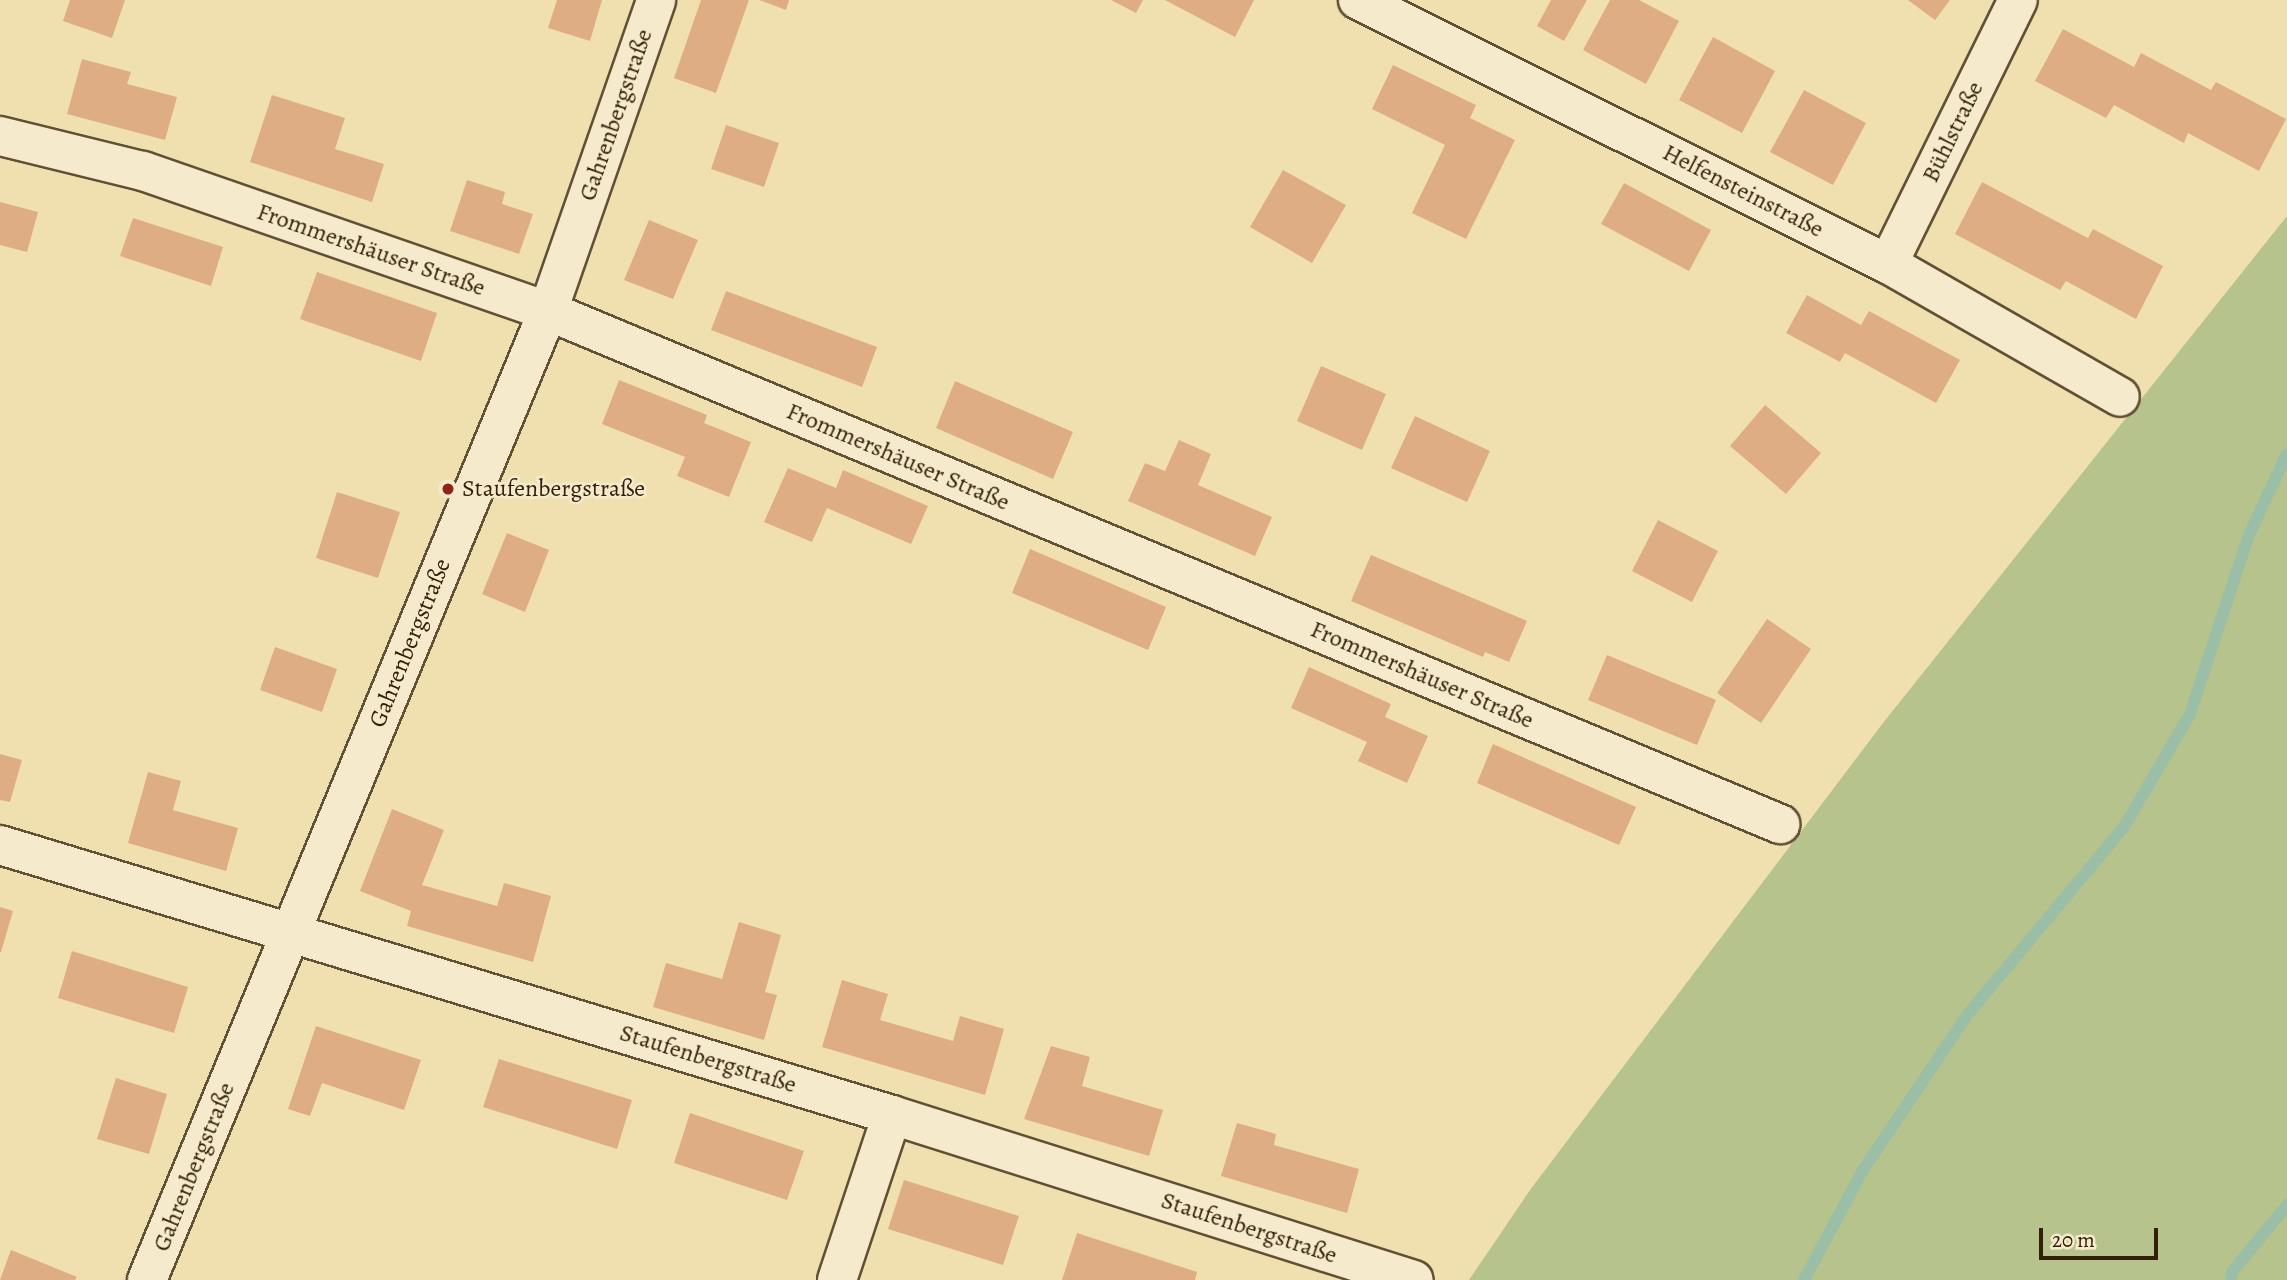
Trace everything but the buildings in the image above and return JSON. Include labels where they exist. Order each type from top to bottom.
[{"type":"street","name":"Gahrenbergstraße","points":[[148,1280],[548,310],[656,0]]},
{"type":"street","name":"Helfensteinstraße","points":[[1358,0],[1888,264],[2120,397]]},
{"type":"street","name":"Bühlstraße","points":[[1888,264],[2018,0]]},
{"type":"street","name":"Frommershäuser Straße","points":[[0,136],[143,172],[548,310],[1780,824]]},
{"type":"street","name":"Staufenbergstraße","points":[[0,845],[892,1115],[1414,1280]]},
{"type":"street","points":[[837,1280],[892,1115]]},
{"type":"green space","points":[[2287,216],[2287,1280],[1469,1280],[1530,1190],[1883,723]]},
{"type":"waterway","points":[[1804,1280],[1863,1170],[1968,1014],[2124,827],[2190,714],[2249,535],[2287,454]]},
{"type":"waterway","points":[[2231,1280],[2232,1272],[2287,1205]]},
{"type":"place","name":"Staufenbergstraße","points":[[448,489]]}]
